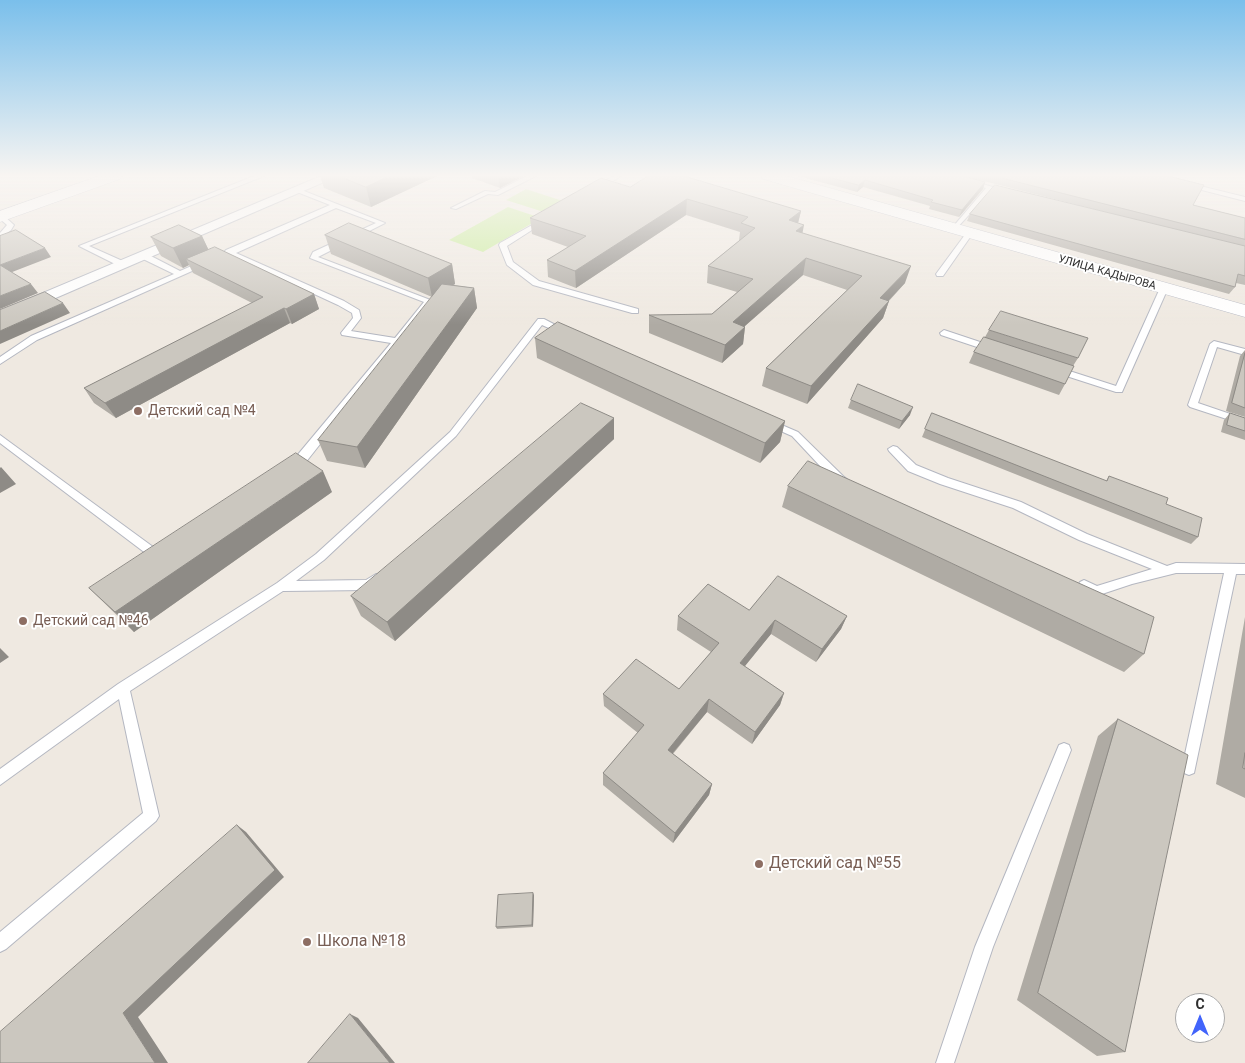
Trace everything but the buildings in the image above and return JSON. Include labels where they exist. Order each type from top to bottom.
[{"type":"street","points":[[0,316],[216,226]]},
{"type":"street","name":"УЛИЦА КАДЫРОВА","points":[[943,226],[1245,311]]},
{"type":"lane","points":[[0,237],[10,226]]},
{"type":"lane","points":[[124,265],[83,246],[135,226]]},
{"type":"lane","points":[[0,361],[34,338],[289,226]]},
{"type":"lane","points":[[290,470],[298,464],[429,301],[314,258],[316,254],[376,226]]},
{"type":"lane","points":[[536,226],[504,245],[510,263],[536,283],[635,311]]},
{"type":"lane","points":[[940,274],[966,226]]},
{"type":"lane","points":[[229,252],[341,303],[356,312],[357,318],[345,333],[397,341]]},
{"type":"lane","points":[[144,256],[180,274]]},
{"type":"lane","points":[[1045,366],[1119,390],[1164,288]]},
{"type":"lane","points":[[0,778],[124,688],[281,586],[320,557],[453,434],[540,320],[577,337]]},
{"type":"lane","points":[[944,333],[999,351]]},
{"type":"lane","points":[[1245,352],[1214,344],[1193,405],[1245,422]]},
{"type":"lane","points":[[758,418],[795,434],[839,479],[857,487]]},
{"type":"lane","points":[[0,438],[156,555]]},
{"type":"lane","points":[[893,449],[912,468],[944,482],[1017,505],[1083,537],[1166,570]]},
{"type":"lane","points":[[1070,579],[1096,591],[1176,568],[1238,569],[1189,768]]},
{"type":"lane","points":[[281,586],[368,585],[384,573]]},
{"type":"lane","points":[[0,943],[151,816],[124,688]]},
{"type":"lane","points":[[945,1063],[984,948],[1064,750]]},
{"type":"green space","points":[[475,226],[528,226],[483,252],[449,240]]},
{"type":"place","name":"Детский сад №4","points":[[138,411]]},
{"type":"place","name":"Детский сад №46","points":[[23,621]]},
{"type":"place","name":"Детский сад №55","points":[[759,864]]},
{"type":"place","name":"Школа №18","points":[[307,942]]}]
